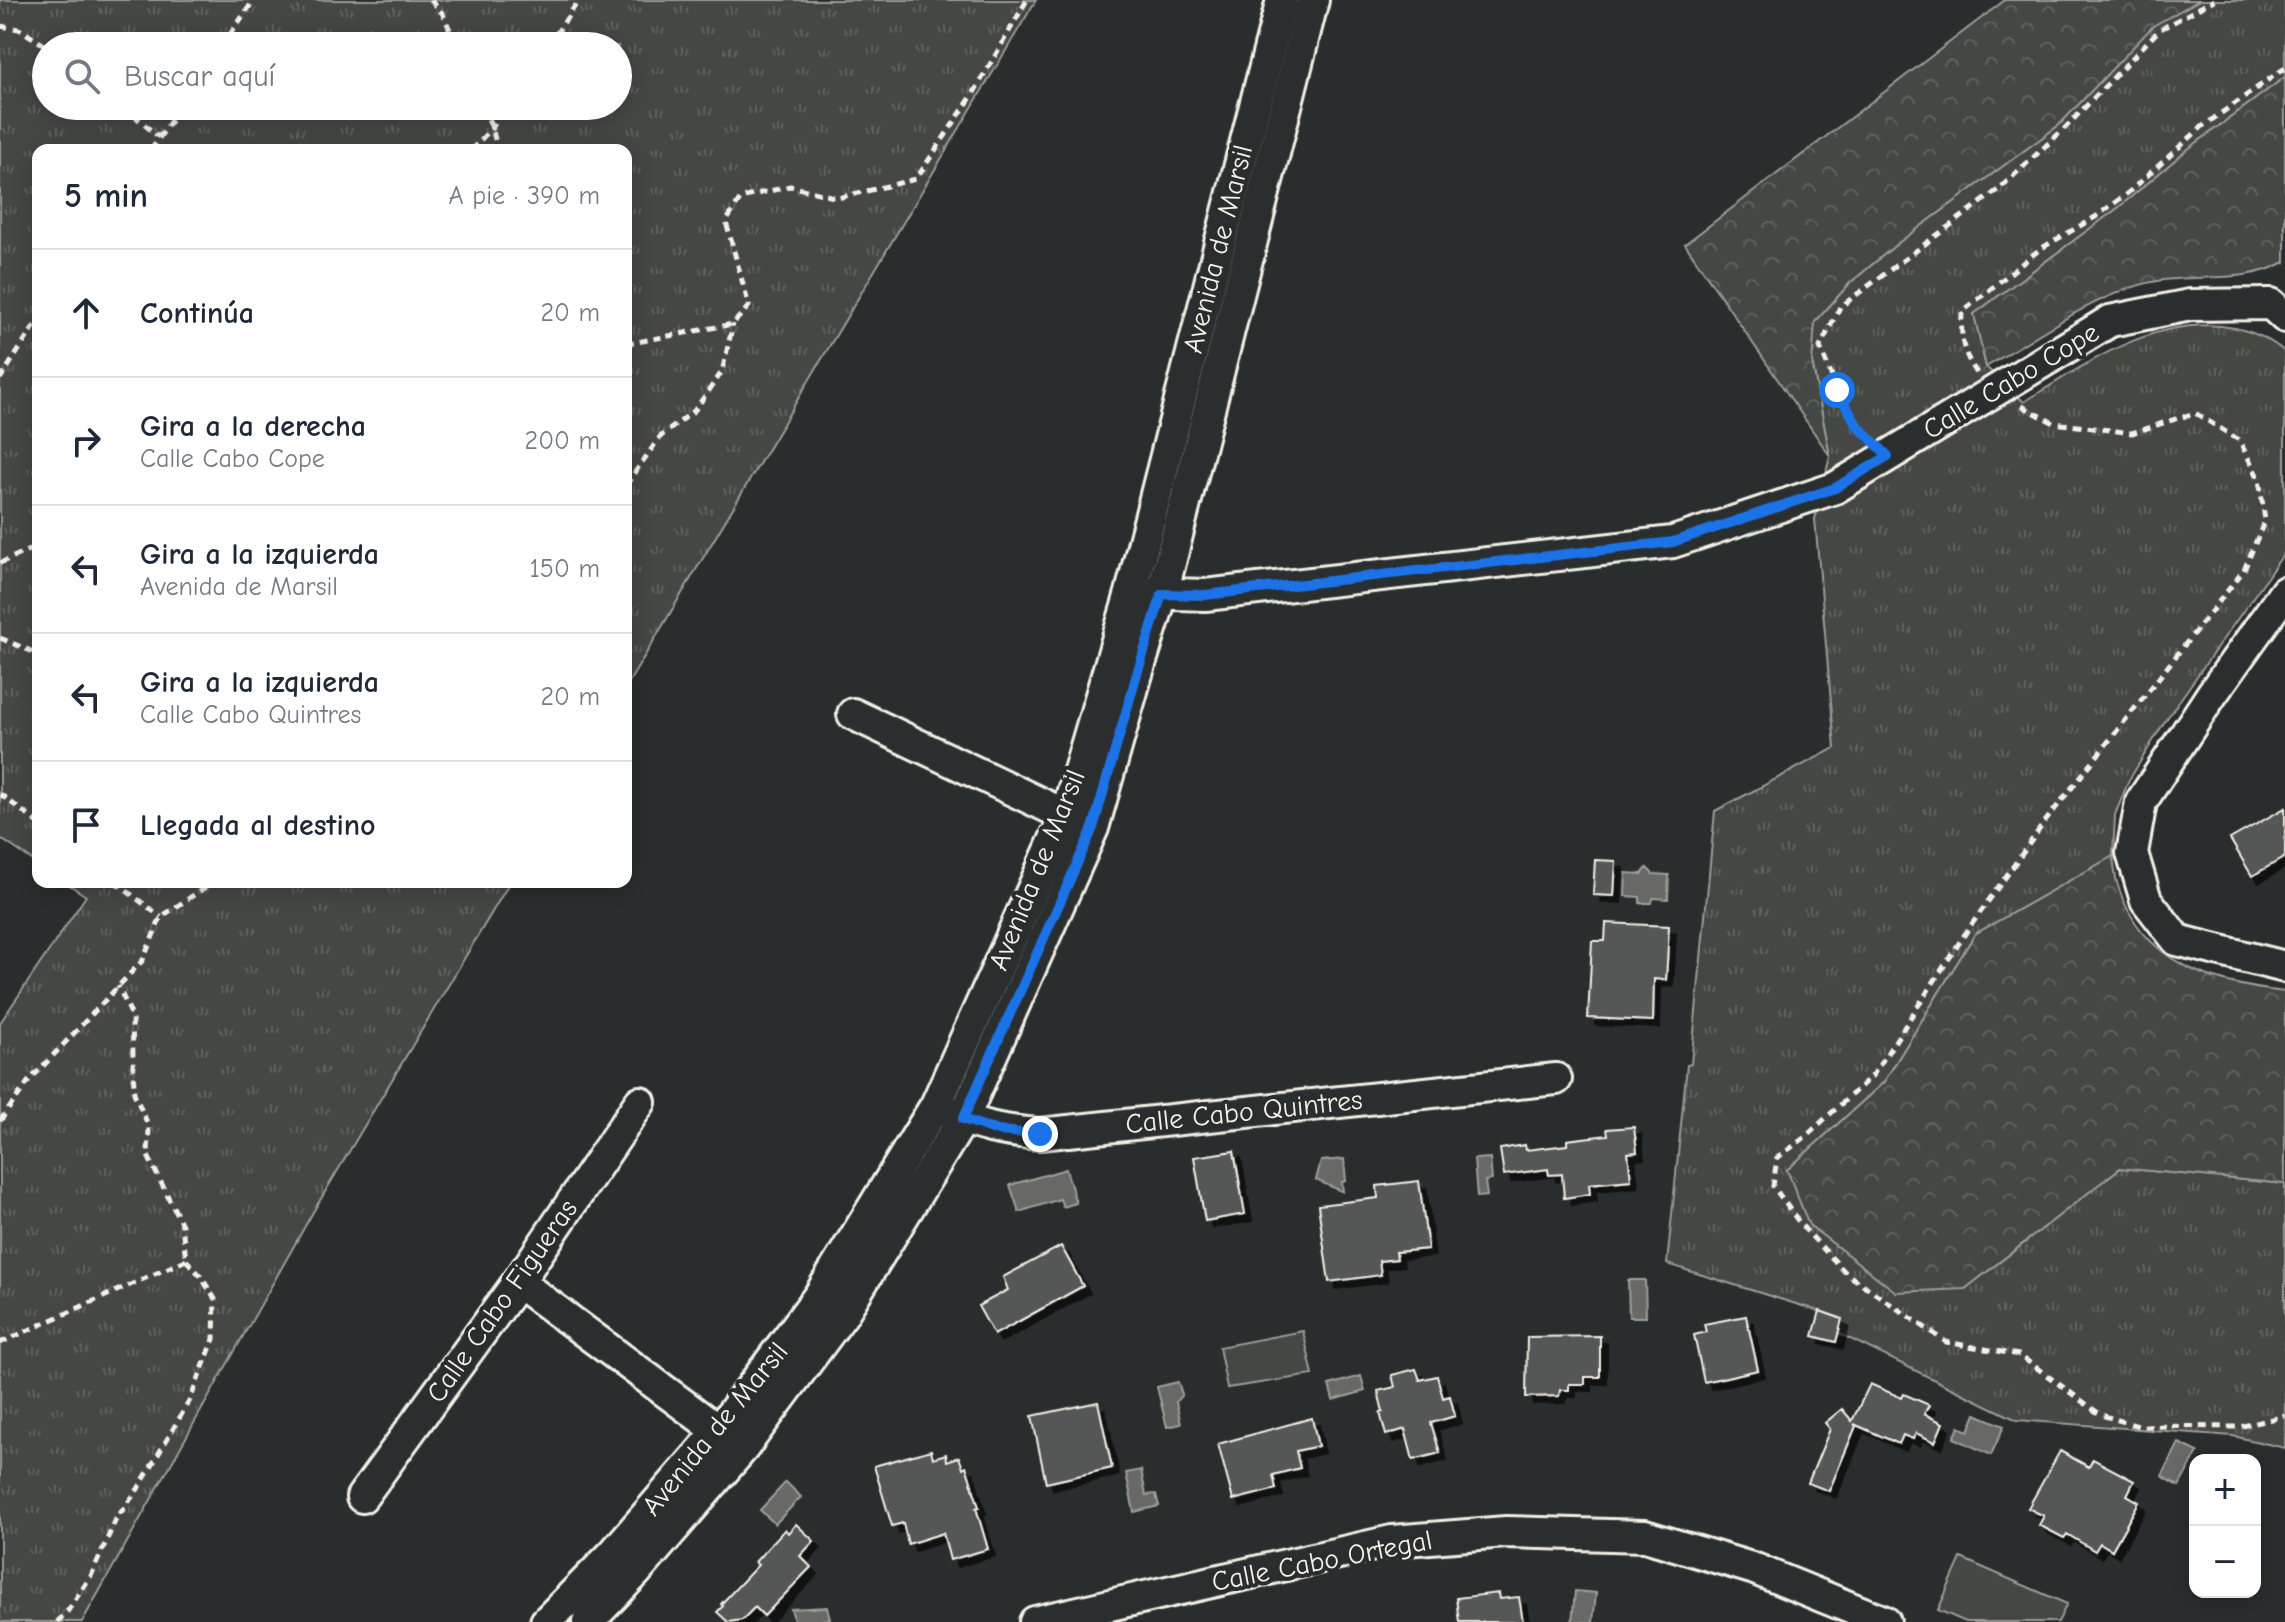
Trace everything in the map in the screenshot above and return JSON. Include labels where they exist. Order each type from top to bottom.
[{"type":"street","name":"Avenida de Marsil","points":[[588,1622],[637,1571],[731,1440],[936,1105],[1066,815],[1131,593],[1282,0]]},
{"type":"street","name":"Avenida de Marsil","points":[[546,1622],[731,1440],[842,1315],[963,1119],[1093,828],[1162,594],[1313,0]]},
{"type":"street","name":"Calle Cabo Cope","points":[[1131,593],[1205,595],[1673,542],[1835,488],[2110,321],[2190,305],[2280,304]]},
{"type":"street","points":[[2285,592],[2212,694],[2141,802],[2132,853],[2146,900],[2177,940],[2285,967]]},
{"type":"street","points":[[853,714],[1093,828]]},
{"type":"street","name":"Calle Cabo Quintres","points":[[936,1105],[963,1119],[998,1131],[1040,1134],[1556,1079]]},
{"type":"street","name":"Calle Cabo Figueras","points":[[362,1497],[518,1282],[640,1102]]},
{"type":"street","points":[[518,1282],[731,1440]]},
{"type":"street","name":"Calle Cabo Ortegal","points":[[1035,1622],[1392,1541],[1506,1532],[1645,1536],[1755,1569],[1885,1622]]},
{"type":"path","points":[[232,32],[254,0]]},
{"type":"path","points":[[431,0],[443,14],[451,32]]},
{"type":"path","points":[[557,32],[579,0]]},
{"type":"path","points":[[632,477],[660,437],[694,411],[722,372],[733,324],[749,306],[726,222],[741,198],[790,186],[838,198],[916,179],[972,96],[1027,0]]},
{"type":"path","points":[[1888,456],[1857,425],[1837,390],[1820,347],[1840,307],[1998,190],[2065,128],[2159,30],[2214,0]]},
{"type":"path","points":[[0,26],[19,29],[32,37]]},
{"type":"path","points":[[2285,68],[2203,126],[2129,192],[2097,216],[2040,249],[1962,312],[1961,341],[1970,363],[1992,393],[2054,423],[2132,433],[2195,413],[2239,440],[2259,479],[2265,520],[2244,570],[2044,823],[1967,931],[1873,1075],[1804,1138],[1777,1158],[1773,1186],[1801,1225],[1847,1274],[1946,1342],[2019,1355],[2101,1415],[2138,1426],[2239,1427],[2285,1416]]},
{"type":"path","points":[[139,120],[159,137]]},
{"type":"path","points":[[155,144],[171,120]]},
{"type":"path","points":[[489,120],[496,144]]},
{"type":"path","points":[[477,144],[497,120]]},
{"type":"path","points":[[632,343],[733,324]]},
{"type":"path","points":[[0,379],[32,330]]},
{"type":"path","points":[[0,563],[32,549]]},
{"type":"path","points":[[0,638],[32,651]]},
{"type":"path","points":[[0,794],[32,818]]},
{"type":"path","points":[[123,888],[161,917]]},
{"type":"path","points":[[0,1121],[28,1082],[143,960],[161,917],[204,888]]},
{"type":"path","points":[[57,1622],[91,1576],[116,1519],[138,1489],[190,1400],[214,1339],[215,1299],[186,1260],[182,1225],[148,1156],[149,1127],[134,1093],[132,1016],[118,986]]},
{"type":"path","points":[[0,1343],[186,1260]]},
{"type":"green space","points":[[0,0],[1036,0],[632,677],[632,144],[32,144],[32,860],[0,838]]},
{"type":"green space","points":[[2005,0],[2199,0],[2153,26],[2059,125],[1898,243],[1850,283],[1815,322],[1812,362],[1830,456],[1685,244]]},
{"type":"green space","points":[[2199,0],[2285,0],[2285,77],[2187,150],[2118,208],[1974,314],[1986,367],[2024,402],[2098,357],[2151,335],[2178,328],[2206,325],[2235,328],[2262,337],[2280,348],[2285,352],[2285,552],[2165,721],[2129,780],[2115,815],[2113,856],[1975,934],[1884,1082],[1787,1170],[1965,1289],[2120,1168],[2285,1184],[2285,1448],[2233,1436],[2017,1420],[1838,1333],[1841,1318],[1667,1264],[1687,1065],[1691,1064],[1715,811],[1835,748],[1815,519],[1830,456],[1812,362],[1814,323],[1850,283],[1898,243],[2059,125],[2153,25]]},
{"type":"green space","points":[[2285,77],[2285,262],[2270,269],[2238,276],[2173,279],[2135,286],[2069,316],[1986,367],[1974,314],[2118,208],[2187,150]]},
{"type":"green space","points":[[2113,856],[2117,883],[2129,913],[2144,934],[2163,952],[2207,976],[2285,992],[2285,1184],[2120,1168],[1965,1289],[1896,1292],[1809,1225],[1787,1170],[1884,1082],[1975,934]]},
{"type":"green space","points":[[74,888],[506,888],[313,1212],[82,1622],[0,1622],[0,1023],[86,896]]},
{"type":"green space","points":[[1303,1331],[1313,1375],[1227,1388],[1219,1347]]},
{"type":"green space","points":[[1961,1558],[2067,1604],[2058,1622],[1966,1622],[1938,1610]]},
{"type":"shaded area","points":[[1647,868],[1653,874],[1669,875],[1668,899],[1653,898],[1652,903],[1640,903],[1640,897],[1625,896],[1626,873],[1642,874]]},
{"type":"shaded area","points":[[1490,1158],[1492,1180],[1485,1181],[1487,1196],[1477,1197],[1474,1159]]},
{"type":"shaded area","points":[[1344,1159],[1346,1181],[1342,1182],[1343,1192],[1316,1180],[1321,1161]]},
{"type":"shaded area","points":[[1066,1169],[1076,1203],[1063,1207],[1060,1199],[1019,1212],[1010,1185]]},
{"type":"shaded area","points":[[1628,1280],[1645,1280],[1646,1317],[1629,1317]]},
{"type":"shaded area","points":[[1361,1376],[1365,1391],[1333,1400],[1329,1385]]},
{"type":"shaded area","points":[[1178,1382],[1182,1394],[1176,1402],[1181,1424],[1167,1427],[1157,1387]]},
{"type":"shaded area","points":[[1976,1414],[2004,1426],[1991,1455],[1954,1438],[1959,1427],[1969,1431]]},
{"type":"shaded area","points":[[2179,1443],[2198,1452],[2189,1454],[2189,1468],[2179,1486],[2162,1476]]},
{"type":"shaded area","points":[[1141,1470],[1146,1495],[1156,1494],[1159,1506],[1134,1512],[1126,1473]]},
{"type":"shaded area","points":[[786,1482],[801,1497],[775,1524],[760,1510]]},
{"type":"shaded area","points":[[1575,1591],[1596,1593],[1593,1622],[1572,1622]]},
{"type":"shaded area","points":[[827,1607],[830,1618],[817,1622],[795,1622],[791,1609]]},
{"type":"building","points":[[2285,808],[2285,857],[2252,876],[2230,839]]},
{"type":"building","points":[[1595,860],[1616,861],[1614,896],[1593,895]]},
{"type":"building","points":[[1606,923],[1669,926],[1666,980],[1654,979],[1653,1021],[1588,1018],[1592,941],[1605,941]]},
{"type":"building","points":[[1634,1127],[1637,1152],[1628,1153],[1631,1180],[1589,1184],[1590,1194],[1564,1198],[1562,1174],[1549,1175],[1548,1169],[1504,1175],[1500,1149],[1525,1145],[1526,1150],[1567,1145],[1567,1140],[1608,1135],[1607,1129]]},
{"type":"building","points":[[1234,1151],[1245,1214],[1205,1221],[1194,1157]]},
{"type":"building","points":[[1419,1181],[1428,1249],[1396,1252],[1397,1259],[1379,1261],[1381,1275],[1329,1282],[1318,1205],[1378,1198],[1377,1186]]},
{"type":"building","points":[[1061,1246],[1083,1286],[994,1335],[978,1306],[1008,1290],[1003,1277]]},
{"type":"building","points":[[1820,1311],[1842,1319],[1836,1342],[1813,1336]]},
{"type":"building","points":[[1746,1316],[1758,1370],[1704,1382],[1694,1335],[1706,1332],[1704,1324]]},
{"type":"building","points":[[1600,1336],[1600,1377],[1585,1377],[1585,1384],[1569,1384],[1569,1390],[1560,1390],[1559,1396],[1526,1397],[1527,1337]]},
{"type":"building","points":[[1416,1369],[1420,1380],[1437,1376],[1443,1398],[1450,1396],[1455,1416],[1431,1423],[1440,1453],[1413,1460],[1405,1429],[1386,1435],[1378,1391],[1395,1387],[1392,1375]]},
{"type":"building","points":[[1870,1384],[1902,1398],[1904,1394],[1929,1405],[1924,1414],[1943,1423],[1935,1442],[1916,1433],[1913,1439],[1903,1435],[1899,1444],[1854,1424],[1856,1426],[1829,1491],[1808,1483],[1830,1429],[1825,1423],[1842,1409],[1852,1421]]},
{"type":"building","points":[[1098,1402],[1112,1468],[1046,1483],[1032,1416]]},
{"type":"building","points":[[1312,1418],[1318,1446],[1296,1451],[1300,1468],[1273,1475],[1276,1489],[1233,1500],[1218,1444]]},
{"type":"building","points":[[931,1450],[933,1458],[946,1454],[947,1461],[959,1457],[963,1468],[966,1466],[988,1549],[950,1560],[943,1533],[908,1544],[903,1523],[892,1526],[874,1466]]},
{"type":"building","points":[[2060,1451],[2089,1467],[2093,1459],[2134,1481],[2127,1495],[2139,1502],[2112,1550],[2100,1543],[2095,1551],[2067,1534],[2064,1538],[2039,1525],[2044,1516],[2028,1508]]},
{"type":"building","points":[[796,1524],[814,1541],[800,1556],[811,1567],[764,1616],[755,1607],[742,1620],[728,1622],[717,1612],[723,1606],[721,1604],[758,1565],[755,1562],[785,1529],[788,1533]]},
{"type":"building","points":[[1498,1593],[1499,1599],[1519,1597],[1523,1622],[1459,1622],[1456,1598]]},
{"type":"route","points":[[1040,1134],[998,1131],[963,1119],[1093,828],[1162,594],[1205,595],[1673,542],[1835,488],[1888,456],[1857,425],[1837,390]]}]
